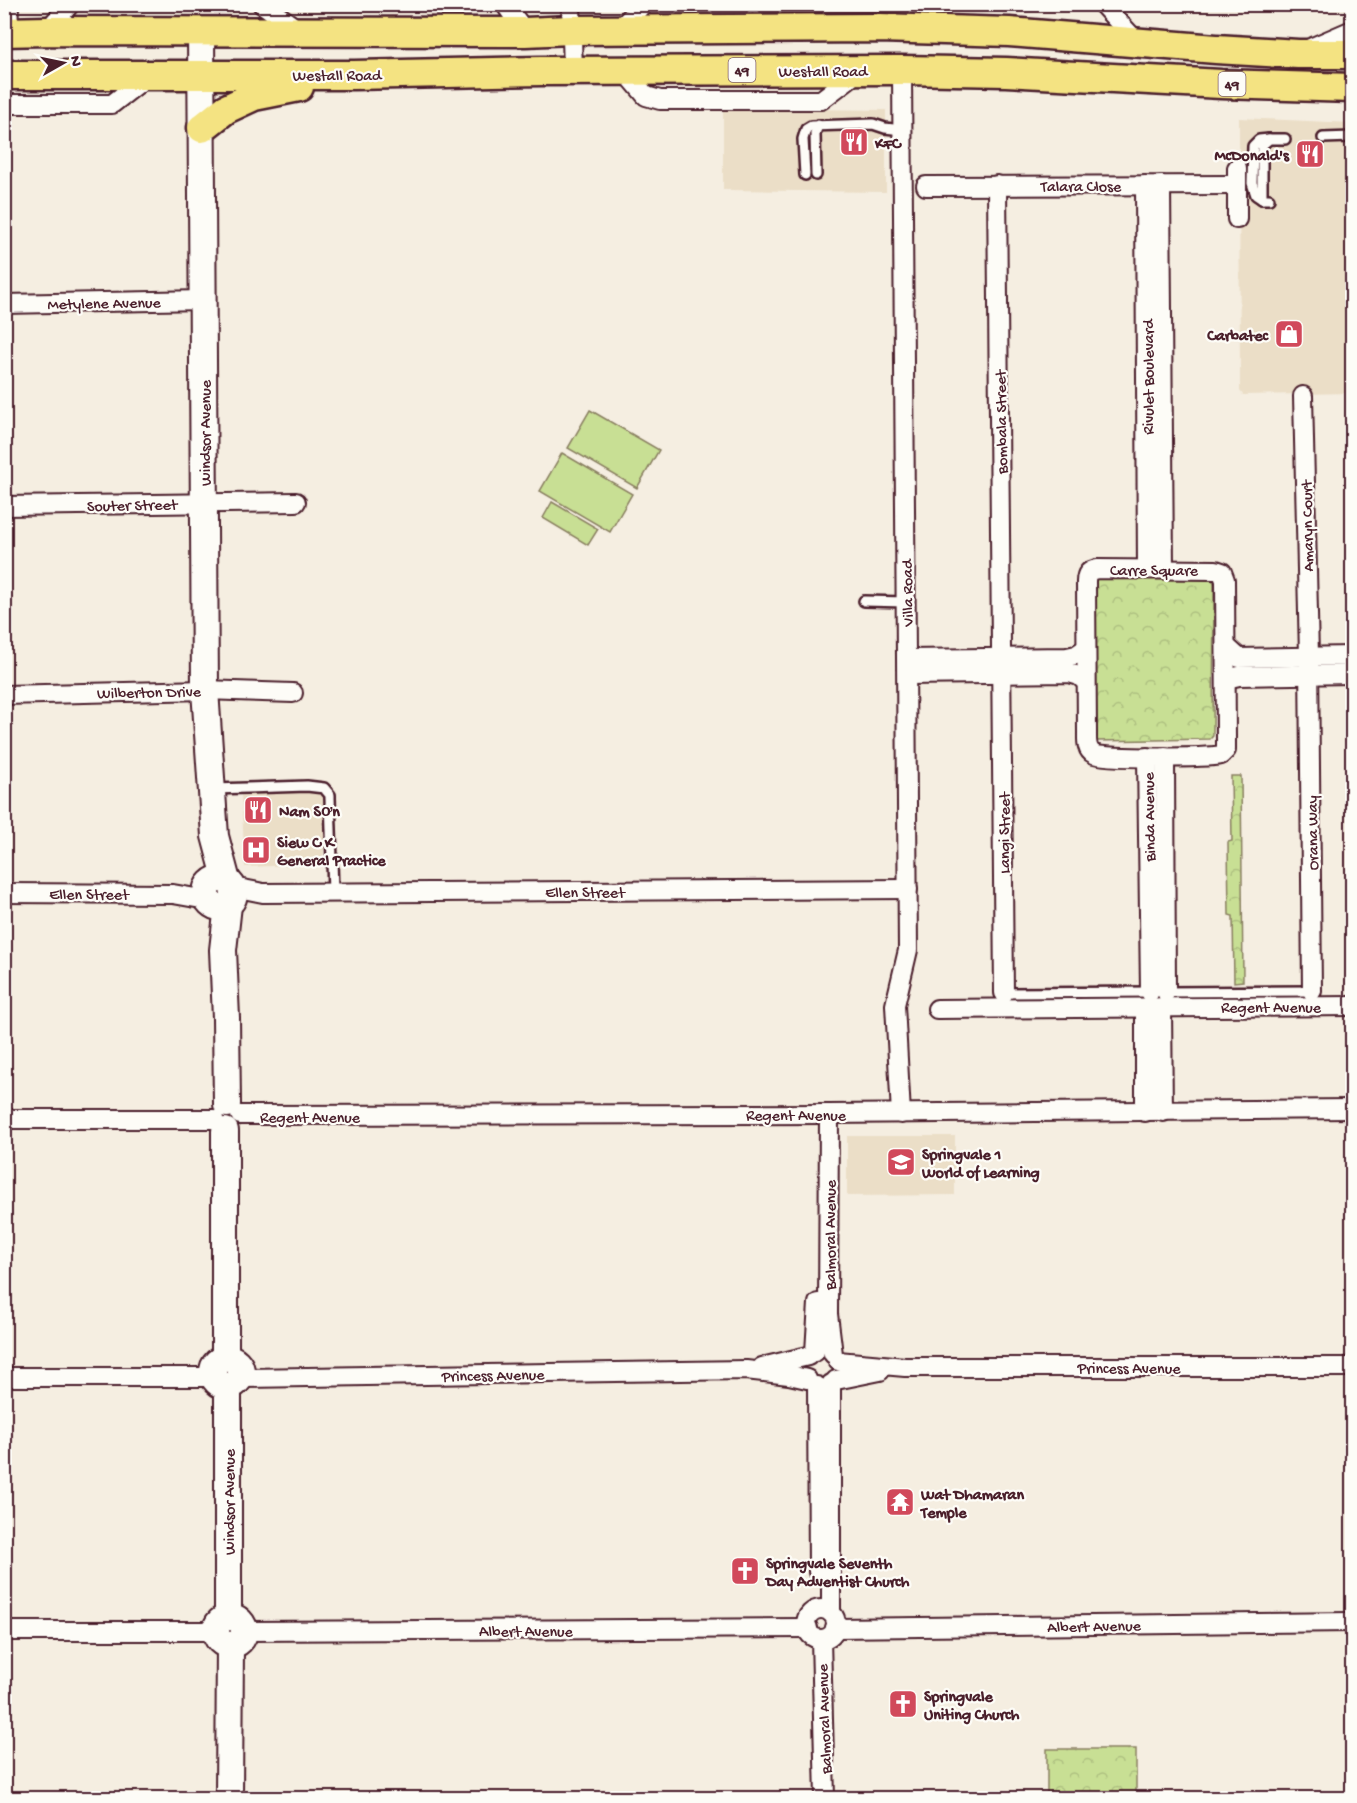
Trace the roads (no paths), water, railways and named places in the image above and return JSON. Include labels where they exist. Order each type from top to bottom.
[{"type":"main road","name":"49","points":[[7,23],[47,31],[525,32],[571,17],[619,30],[892,29],[1009,32],[1298,54],[1353,54]]},
{"type":"main road","name":"Westall Road","points":[[4,75],[354,75],[625,70],[902,70],[1006,72],[1221,84],[1353,88]]},
{"type":"main road","points":[[202,128],[226,109],[254,96],[354,75]]},
{"type":"street","points":[[47,31],[70,4]]},
{"type":"street","points":[[262,4],[300,31]]},
{"type":"street","points":[[505,4],[525,32]]},
{"type":"street","points":[[619,30],[643,4]]},
{"type":"street","points":[[1102,4],[1138,43]]},
{"type":"street","points":[[571,17],[573,71]]},
{"type":"street","points":[[1298,54],[1353,30]]},
{"type":"street","name":"Windsor Avenue","points":[[201,31],[205,690],[226,1018],[229,1798]]},
{"type":"street","name":"Westall Road","points":[[625,70],[646,96],[660,100],[821,100],[860,70]]},
{"type":"street","name":"Villa Road","points":[[901,1114],[895,1005],[908,950],[902,70]]},
{"type":"street","points":[[4,105],[112,104],[149,75]]},
{"type":"street","name":"Talara Close","points":[[926,186],[1153,185],[1237,177],[1237,219]]},
{"type":"street","name":"Bombala Street","points":[[997,185],[1002,666]]},
{"type":"street","name":"Rivulet Boulevard","points":[[1153,185],[1156,569]]},
{"type":"street","name":"Metylene Avenue","points":[[4,304],[203,300]]},
{"type":"street","name":"Amaryn Court","points":[[1303,396],[1309,665]]},
{"type":"street","name":"Souter Street","points":[[4,506],[296,502]]},
{"type":"street","name":"Carre Square","points":[[1098,569],[1156,569],[1216,570],[1222,572],[1225,580],[1226,750],[1224,753],[1214,756],[1156,757],[1107,756],[1091,753],[1087,740],[1087,574],[1098,569]]},
{"type":"street","points":[[1226,646],[1239,658],[1309,665],[1353,674]]},
{"type":"street","points":[[907,667],[1002,666],[1067,657],[1076,655],[1086,648]]},
{"type":"street","points":[[1226,679],[1353,656]]},
{"type":"street","name":"Orana Way","points":[[1309,665],[1312,991]]},
{"type":"street","points":[[1002,666],[1069,674],[1079,676],[1086,682]]},
{"type":"street","name":"Langi Street","points":[[1002,666],[1004,993]]},
{"type":"street","name":"Wilberton Drive","points":[[4,695],[205,690],[293,693]]},
{"type":"street","name":"Binda Avenue","points":[[1154,1112],[1158,878],[1156,757]]},
{"type":"street","name":"Ellen Street","points":[[4,893],[908,889]]},
{"type":"street","name":"Regent Avenue","points":[[937,1008],[1156,1000],[1353,1006]]},
{"type":"street","name":"Regent Avenue","points":[[4,1119],[1353,1109]]},
{"type":"street","name":"Balmoral Avenue","points":[[823,1114],[828,1314],[824,1356]]},
{"type":"street","points":[[824,1356],[840,1371],[823,1382],[804,1367],[824,1356]]},
{"type":"street","name":"Princess Avenue","points":[[746,1370],[824,1356],[905,1367],[1353,1367]]},
{"type":"street","name":"Princess Avenue","points":[[4,1377],[746,1370],[823,1382],[905,1367]]},
{"type":"street","name":"Balmoral Avenue","points":[[823,1382],[825,1798]]},
{"type":"street","name":"Albert Avenue","points":[[4,1632],[823,1623],[1353,1622]]},
{"type":"lane","points":[[804,175],[803,140],[806,129],[811,126],[873,124],[902,130]]},
{"type":"lane","points":[[816,175],[815,134],[818,125]]},
{"type":"lane","points":[[1323,138],[1353,138]]},
{"type":"lane","points":[[1266,199],[1262,148],[1264,142],[1269,139],[1285,139]]},
{"type":"lane","points":[[864,601],[906,602]]},
{"type":"lane","points":[[212,789],[307,786],[324,788],[330,798],[333,892]]},
{"type":"lane","points":[[1004,993],[1156,1000],[1312,991]]},
{"type":"place","name":"KFC","points":[[854,142]]},
{"type":"place","name":"McDonald's","points":[[1310,154]]},
{"type":"place","name":"Carbatec","points":[[1289,334]]},
{"type":"place","name":"Nam Sơn","points":[[258,810]]},
{"type":"place","name":"Siew C K General Practice","points":[[256,850]]},
{"type":"place","name":"Springvale 1 World of Learning","points":[[901,1162]]},
{"type":"place","name":"Wat Dhamaran Temple","points":[[900,1502]]},
{"type":"place","name":"Springvale Seventh Day Adventist Church","points":[[745,1571]]},
{"type":"place","name":"Springvale Uniting Church","points":[[903,1704]]}]
